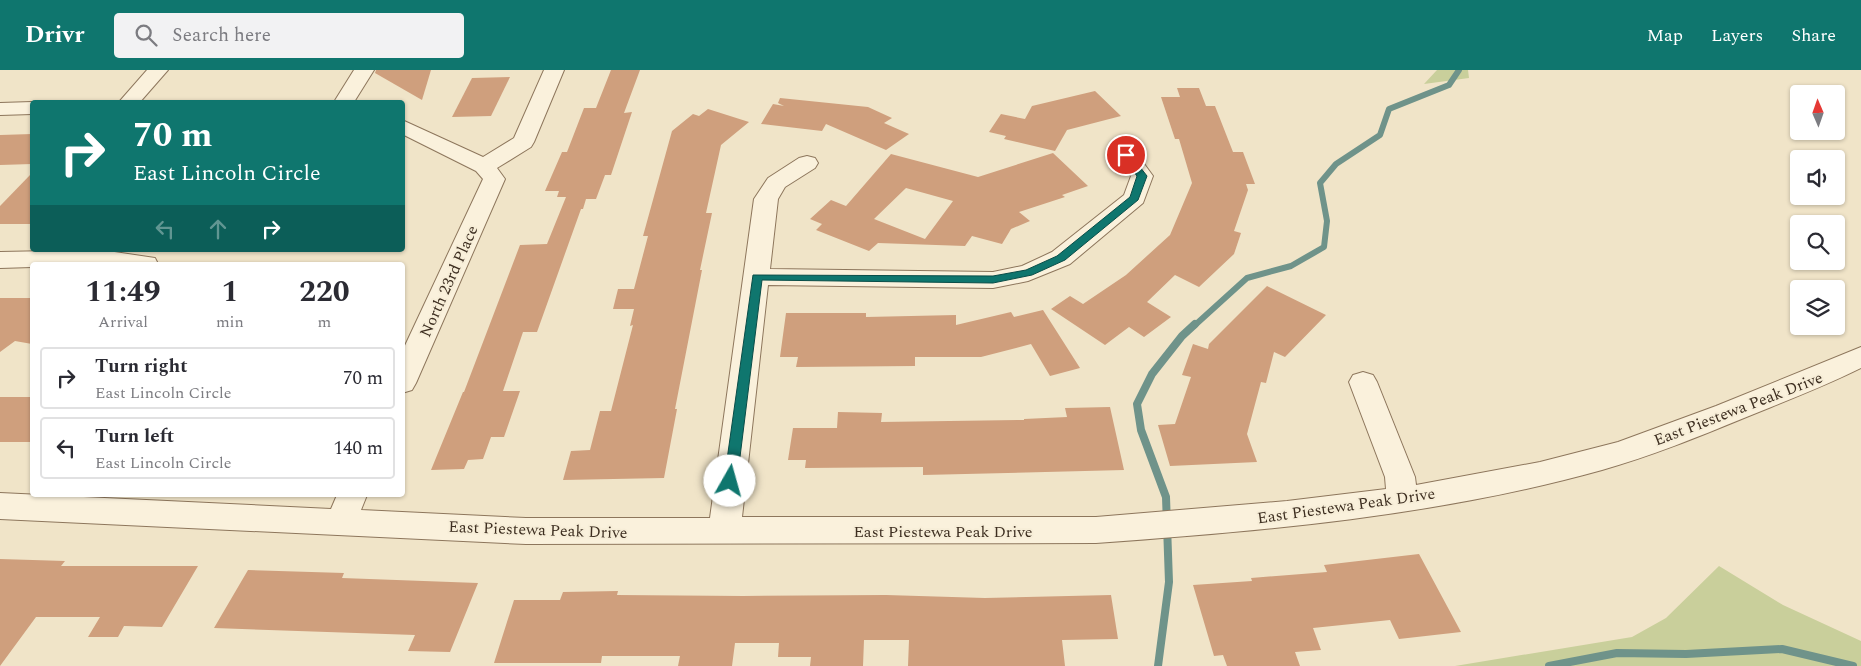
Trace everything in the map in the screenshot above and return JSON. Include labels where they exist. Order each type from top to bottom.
[{"type":"street","points":[[131,100],[158,70]]},
{"type":"street","points":[[345,100],[364,70]]},
{"type":"street","points":[[405,128],[489,172],[522,142],[554,70]]},
{"type":"street","points":[[0,108],[30,108]]},
{"type":"street","points":[[757,277],[993,280],[1028,273],[1061,258],[1135,198],[1142,176],[1126,155]]},
{"type":"street","points":[[724,532],[766,199],[776,183],[807,163]]},
{"type":"street","name":"North 23rd Place","points":[[405,376],[489,172]]},
{"type":"street","points":[[0,260],[101,258],[131,262]]},
{"type":"street","name":"East Piestewa Peak Drive","points":[[0,506],[347,508],[526,531],[1096,530],[1245,519],[1403,500],[1506,481],[1603,458],[1671,436],[1760,401],[1861,357]]},
{"type":"street","points":[[1363,382],[1400,477],[1403,500]]},
{"type":"green space","points":[[1437,70],[1468,70],[1469,78],[1424,84]]},
{"type":"green space","points":[[1719,566],[1783,605],[1861,641],[1861,666],[1455,666],[1632,637],[1666,618]]},
{"type":"building","points":[[376,70],[431,70],[422,100],[375,73]]},
{"type":"building","points":[[611,70],[640,70],[624,113],[632,112],[611,175],[605,175],[596,199],[586,199],[583,209],[581,209],[537,332],[523,332],[503,391],[520,391],[504,437],[491,437],[483,459],[468,460],[464,469],[431,470],[464,392],[520,245],[547,244],[566,197],[557,197],[559,191],[545,191],[562,152],[567,152],[584,108],[596,108]]},
{"type":"building","points":[[510,77],[491,116],[452,117],[472,78]]},
{"type":"building","points":[[1177,88],[1199,88],[1206,106],[1215,106],[1233,152],[1243,152],[1255,184],[1246,184],[1248,190],[1234,231],[1241,233],[1234,254],[1199,287],[1175,275],[1147,302],[1171,317],[1144,337],[1129,327],[1105,345],[1051,309],[1070,296],[1083,304],[1126,275],[1170,235],[1192,183],[1179,139],[1175,139],[1161,97],[1180,97]]},
{"type":"building","points":[[1095,91],[1121,116],[1067,130],[1055,151],[1004,139],[1006,136],[989,132],[1001,114],[1025,119],[1032,106]]},
{"type":"building","points":[[780,98],[868,107],[892,118],[884,123],[909,134],[886,150],[826,124],[822,131],[761,124],[773,104],[784,106],[778,103]]},
{"type":"building","points":[[708,109],[749,122],[721,145],[706,213],[712,213],[700,270],[702,270],[675,409],[677,409],[664,478],[563,480],[571,451],[590,450],[600,411],[611,411],[633,325],[630,326],[634,309],[613,309],[618,289],[634,289],[648,236],[643,236],[672,131],[693,114],[699,116]]},
{"type":"building","points":[[30,134],[30,164],[0,165],[0,135]]},
{"type":"building","points":[[1053,153],[1088,186],[1062,195],[1065,197],[1019,212],[1030,221],[1011,229],[1002,244],[972,236],[965,246],[878,243],[869,251],[816,230],[822,224],[810,219],[831,200],[846,206],[891,154],[978,177]],"holes":[[[906,188],[953,201],[925,239],[874,219]]]},
{"type":"building","points":[[30,175],[30,224],[0,224],[0,206]]},
{"type":"building","points":[[1267,286],[1326,315],[1285,357],[1274,352],[1266,383],[1261,382],[1247,434],[1257,462],[1170,466],[1158,425],[1175,424],[1191,377],[1182,375],[1193,344],[1208,349],[1209,344]]},
{"type":"building","points":[[0,298],[30,298],[30,344],[15,341],[0,352]]},
{"type":"building","points":[[1043,310],[1080,368],[1050,376],[1031,344],[981,357],[915,357],[915,366],[796,367],[798,357],[780,357],[786,313],[866,313],[866,317],[956,315],[956,325],[1011,312],[1014,317]]},
{"type":"building","points":[[0,397],[30,397],[30,442],[0,442]]},
{"type":"building","points":[[1110,407],[1124,470],[923,475],[923,467],[805,468],[806,460],[788,460],[793,428],[837,428],[838,412],[882,413],[881,422],[1024,420],[1067,417],[1065,408]]},
{"type":"building","points":[[1419,554],[1461,632],[1399,639],[1390,620],[1313,628],[1321,650],[1295,652],[1300,666],[1227,666],[1223,655],[1214,656],[1193,585],[1252,581],[1251,578],[1327,572],[1324,565]]},
{"type":"building","points":[[0,559],[65,561],[61,566],[198,566],[162,627],[124,626],[118,637],[88,637],[100,617],[36,617],[0,666]]},
{"type":"building","points":[[248,570],[344,573],[342,578],[478,583],[450,652],[408,651],[415,635],[214,628]]},
{"type":"building","points":[[618,591],[617,595],[886,595],[985,598],[1111,595],[1118,639],[1062,640],[1065,666],[908,666],[909,640],[864,640],[863,666],[810,666],[811,657],[778,657],[779,643],[735,643],[732,666],[678,666],[680,656],[602,656],[601,663],[494,663],[514,600],[560,600],[563,592]]},
{"type":"waterway","points":[[1194,326],[1247,278],[1291,266],[1324,247],[1327,221],[1320,183],[1336,164],[1380,135],[1389,109],[1449,85],[1459,70]]},
{"type":"waterway","points":[[1158,666],[1169,582],[1166,497],[1141,430],[1137,404],[1152,374],[1182,336],[1195,324]]},
{"type":"waterway","points":[[1549,666],[1617,653],[1686,654],[1782,649],[1853,666]]},
{"type":"route","points":[[730,481],[757,277],[993,280],[1028,273],[1061,258],[1135,198],[1142,176],[1126,155]]}]
